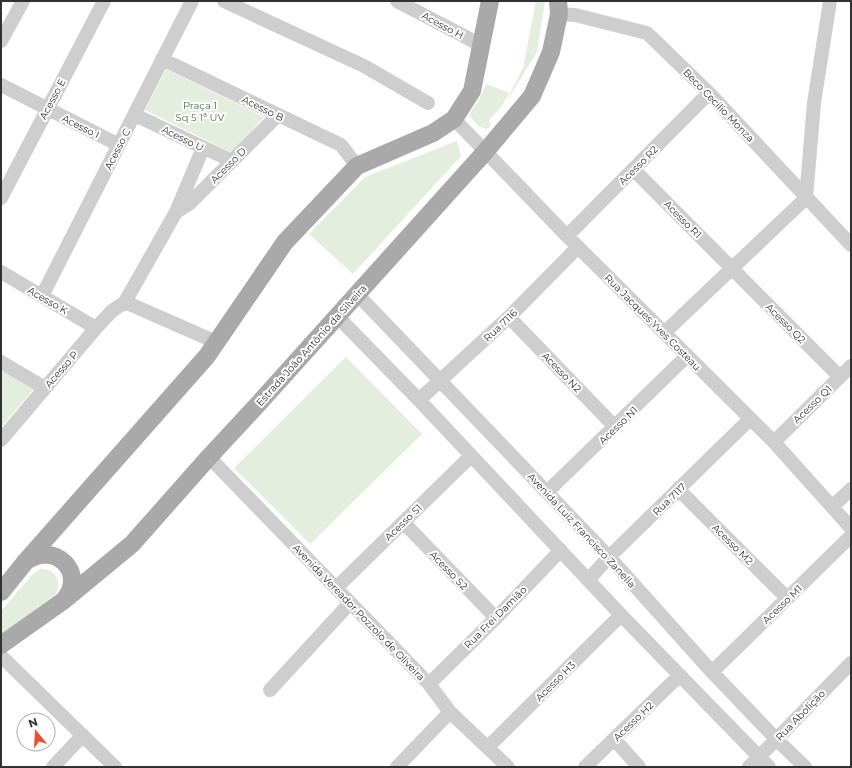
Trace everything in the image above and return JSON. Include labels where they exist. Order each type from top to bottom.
[{"type":"main road","points":[[1,592],[26,561],[207,356],[285,242],[357,166],[433,133],[454,119],[472,91],[474,42],[490,1]]},
{"type":"main road","name":"Estrada João Antônio da Silveira","points":[[1,645],[63,601],[132,544],[208,457],[485,152],[532,96],[551,52],[559,8]]},
{"type":"main road","points":[[26,561],[34,556],[50,554],[65,562],[70,570],[72,578],[68,594],[63,601]]},
{"type":"street","points":[[1,41],[21,1]]},
{"type":"street","name":"Acesso E","points":[[1,198],[5,181],[48,108],[104,1]]},
{"type":"street","name":"Acesso C","points":[[42,296],[192,1]]},
{"type":"street","points":[[224,1],[364,66],[428,103]]},
{"type":"street","name":"Acesso H","points":[[396,1],[474,42]]},
{"type":"street","points":[[664,333],[806,198],[814,103],[830,1]]},
{"type":"street","name":"Beco Cecílio Monza","points":[[559,8],[576,15],[647,33],[710,93],[851,245]]},
{"type":"street","name":"Acesso B","points":[[162,59],[341,146],[357,166]]},
{"type":"street","name":"Acesso I","points":[[1,85],[119,145]]},
{"type":"street","name":"Acesso R2","points":[[567,236],[710,93]]},
{"type":"street","name":"Acesso U","points":[[135,115],[232,161]]},
{"type":"street","name":"Acesso D","points":[[176,212],[190,203],[278,115]]},
{"type":"street","name":"Rua Jacques Yves Costeau","points":[[454,119],[567,236],[774,442],[851,528]]},
{"type":"street","name":"Acesso P","points":[[1,440],[96,328],[112,311],[124,302],[176,212],[203,148]]},
{"type":"street","name":"Acesso R1","points":[[633,170],[732,268]]},
{"type":"street","name":"Rua 7116","points":[[419,400],[509,317],[578,247]]},
{"type":"street","name":"Acesso Q2","points":[[732,268],[840,377]]},
{"type":"street","name":"Acesso K","points":[[1,272],[96,328]]},
{"type":"street","name":"Avenida Luiz Francisco Zanella","points":[[357,294],[609,557],[712,672],[805,767]]},
{"type":"street","points":[[124,302],[216,342]]},
{"type":"street","points":[[337,316],[419,400],[470,456],[680,675],[759,764]]},
{"type":"street","name":"Acesso N2","points":[[509,317],[615,427]]},
{"type":"street","name":"Acesso N1","points":[[547,492],[687,356]]},
{"type":"street","points":[[1,362],[45,388]]},
{"type":"street","name":"Acesso Q1","points":[[774,442],[851,366]]},
{"type":"street","name":"Rua 7117","points":[[588,580],[609,557],[750,419]]},
{"type":"street","name":"Acesso S1","points":[[336,588],[470,456]]},
{"type":"street","name":"Avenida Vereador Pozzolo de Oliveira","points":[[208,457],[429,684],[450,712],[508,767]]},
{"type":"street","name":"Acesso M2","points":[[678,489],[787,598]]},
{"type":"street","points":[[832,507],[851,489]]},
{"type":"street","name":"Acesso S2","points":[[403,522],[496,618]]},
{"type":"street","name":"Acesso M1","points":[[712,672],[851,536]]},
{"type":"street","name":"Rua Frei Damião","points":[[429,684],[496,618],[561,550]]},
{"type":"street","points":[[270,690],[350,603]]},
{"type":"street","name":"Acesso H3","points":[[488,747],[621,615]]},
{"type":"street","points":[[1,656],[115,767]]},
{"type":"street","name":"Rua Abolição","points":[[759,764],[777,740],[851,665]]},
{"type":"street","name":"Acesso H2","points":[[585,767],[680,675]]},
{"type":"street","points":[[397,767],[450,712]]},
{"type":"street","points":[[53,767],[83,735]]},
{"type":"street","points":[[614,739],[640,767]]},
{"type":"green space","points":[[536,1],[545,1],[537,52],[505,104],[523,68]]},
{"type":"green space","name":"Praça 1 Sq 5 1ª UV","points":[[166,69],[264,117],[232,153],[145,110]]},
{"type":"green space","points":[[486,84],[509,93],[501,107],[489,120],[491,124],[490,127],[486,129],[478,126],[469,115],[479,100]]},
{"type":"green space","points":[[457,141],[461,156],[353,274],[309,234],[365,177]]},
{"type":"green space","points":[[346,357],[422,434],[310,544],[234,468]]},
{"type":"green space","points":[[1,370],[35,388],[1,427]]},
{"type":"green space","points":[[41,569],[51,571],[57,577],[58,585],[55,595],[1,635],[1,611],[33,574]]}]
